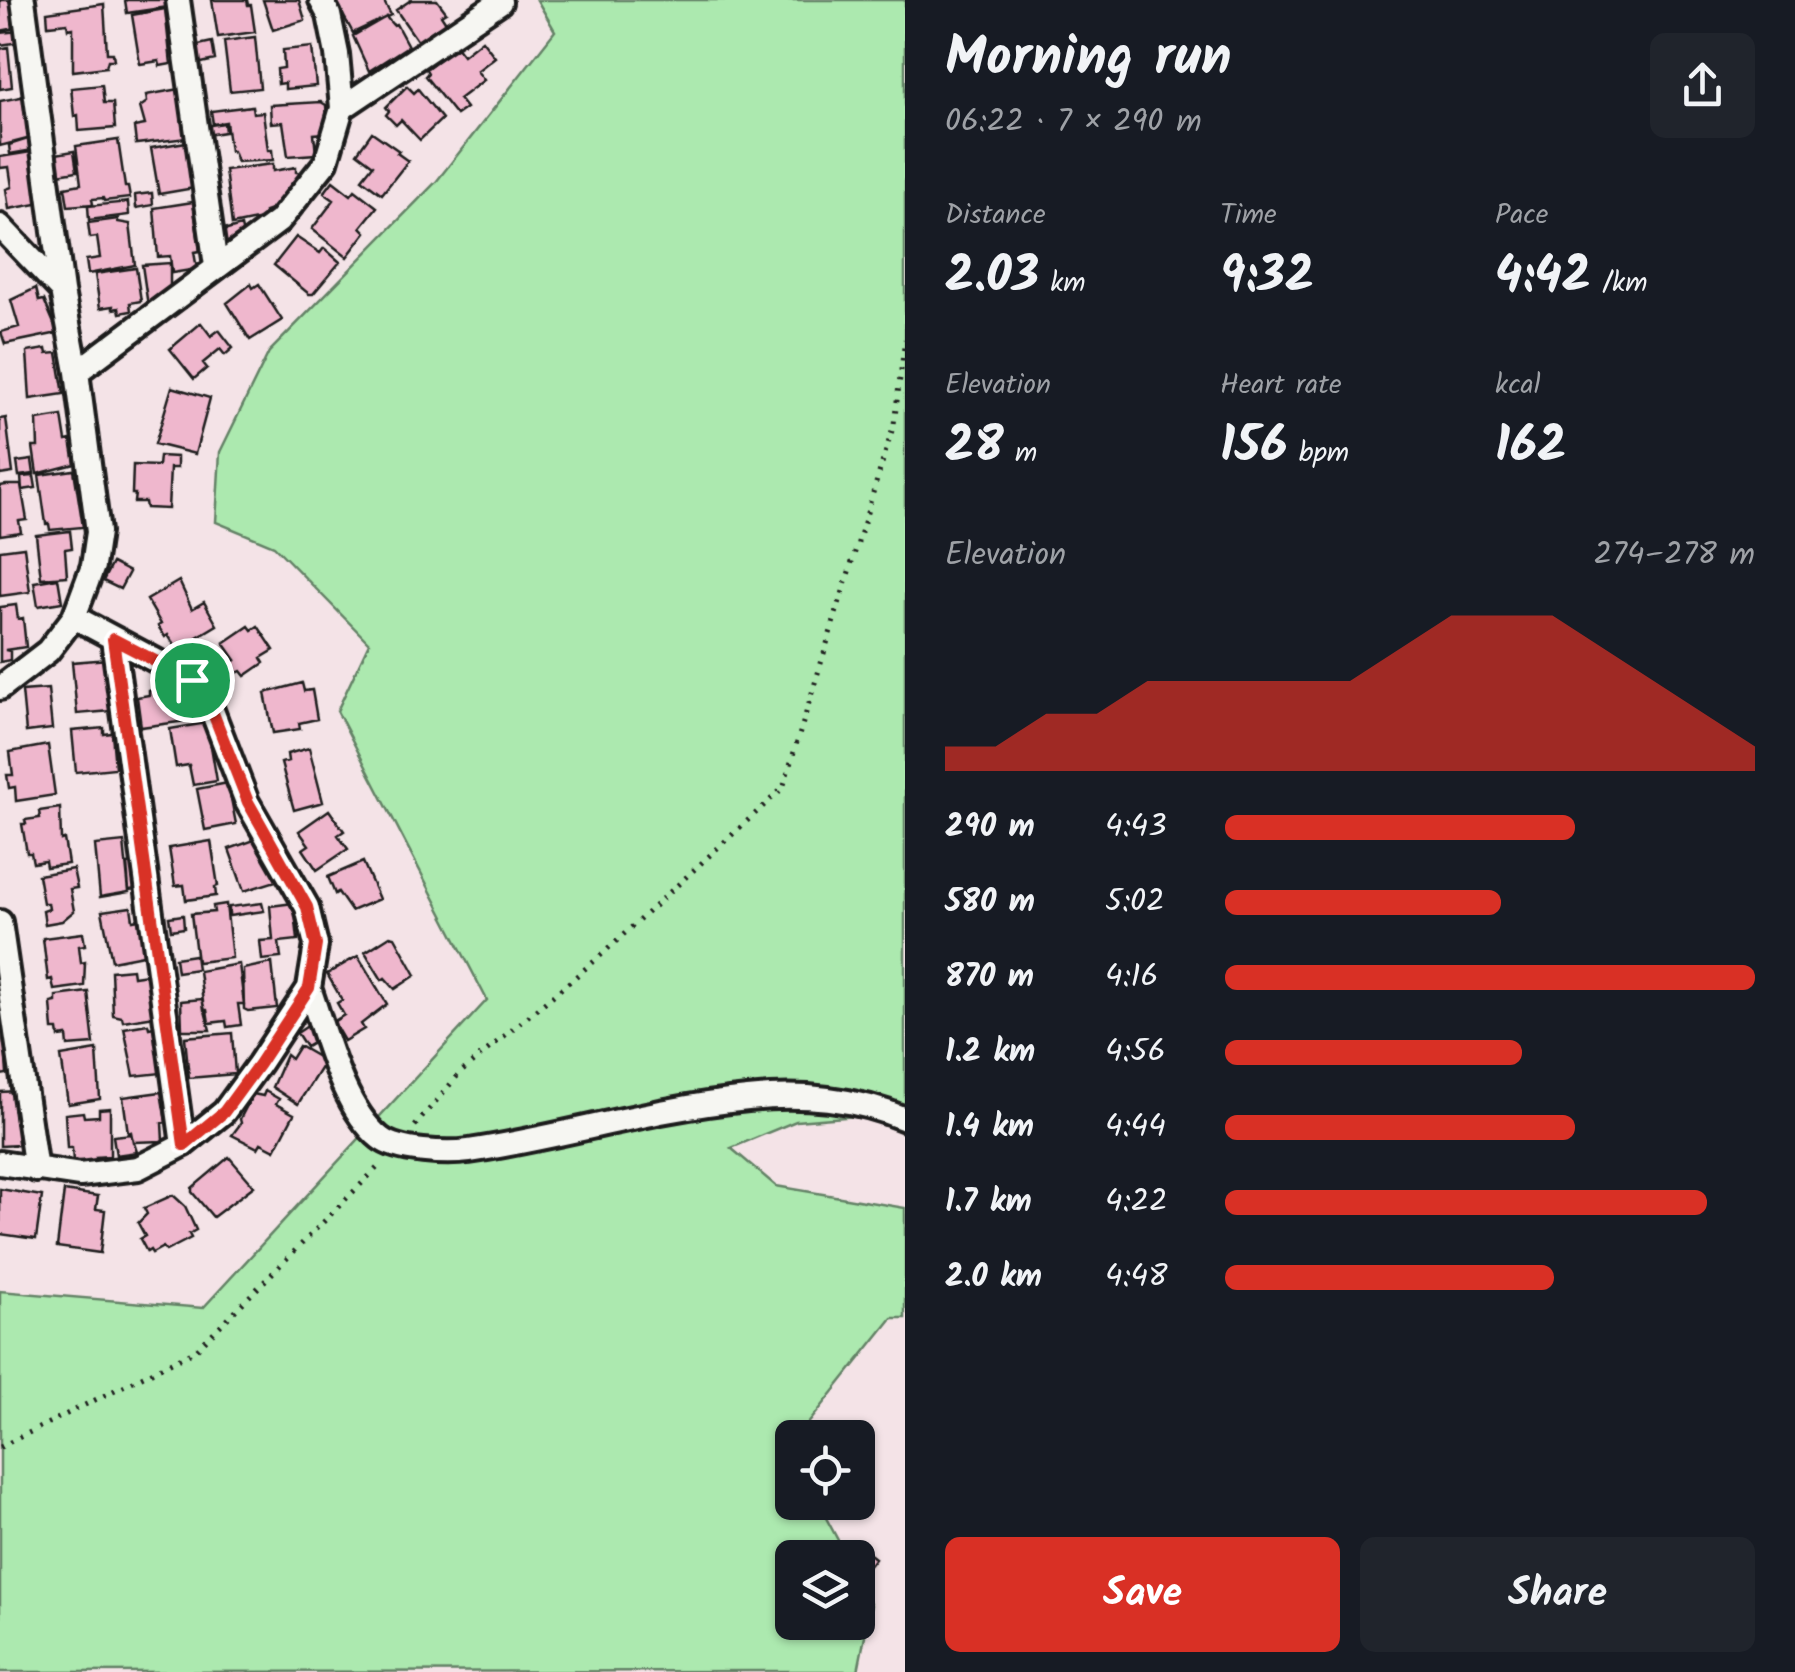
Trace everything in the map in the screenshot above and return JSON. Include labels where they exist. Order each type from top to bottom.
[{"type":"street","points":[[0,688],[48,651],[74,617],[92,566],[98,532],[23,0]]},
{"type":"street","points":[[178,0],[216,266]]},
{"type":"street","points":[[77,372],[279,221],[326,162],[342,108],[337,54],[329,15],[321,0]]},
{"type":"street","points":[[342,108],[500,2]]},
{"type":"street","points":[[0,226],[62,291]]},
{"type":"street","points":[[0,1163],[80,1175],[138,1168],[184,1145],[224,1112],[309,988],[316,945],[307,907],[248,802],[211,708],[192,680],[74,617]]},
{"type":"street","points":[[113,639],[184,1145]]},
{"type":"street","points":[[0,922],[36,1170]]},
{"type":"street","points":[[309,988],[345,1092],[379,1138],[398,1148],[466,1152],[625,1118],[749,1098],[832,1098],[905,1119]]},
{"type":"path","points":[[0,1448],[196,1350],[398,1148],[460,1073],[598,958],[783,788],[894,424],[905,339]]},
{"type":"green space","points":[[537,0],[905,0],[905,1112],[796,1121],[731,1148],[776,1186],[905,1208],[905,1318],[892,1318],[811,1420],[775,1420],[775,1520],[827,1520],[838,1540],[775,1540],[775,1640],[864,1640],[858,1671],[0,1672],[0,1291],[203,1308],[487,1000],[337,711],[369,643],[274,546],[216,522],[220,452],[269,352],[436,182],[555,31]]},
{"type":"building","points":[[0,0],[11,0],[21,27],[0,31]]},
{"type":"building","points":[[125,0],[167,0],[168,7],[127,13]]},
{"type":"building","points":[[212,0],[247,0],[255,32],[218,37]]},
{"type":"building","points":[[263,0],[299,0],[305,20],[273,30]]},
{"type":"building","points":[[335,0],[383,0],[391,15],[353,33]]},
{"type":"building","points":[[411,0],[437,0],[446,12],[441,15],[447,24],[419,43],[396,10]]},
{"type":"building","points":[[104,4],[107,53],[113,53],[114,60],[108,60],[106,67],[73,71],[73,28],[68,29],[67,23],[48,25],[47,12]]},
{"type":"building","points":[[165,9],[171,64],[140,64],[132,15]]},
{"type":"building","points":[[386,17],[396,24],[408,46],[369,71],[353,36]]},
{"type":"building","points":[[19,31],[20,42],[0,45],[0,33]]},
{"type":"building","points":[[255,37],[260,88],[230,91],[224,41]]},
{"type":"building","points":[[482,40],[495,57],[477,71],[484,80],[459,99],[466,108],[456,115],[425,76],[426,69],[456,46],[463,55]]},
{"type":"building","points":[[212,42],[215,60],[197,64],[194,46]]},
{"type":"building","points":[[8,47],[12,87],[0,89],[0,49]]},
{"type":"building","points":[[312,47],[316,86],[285,89],[285,83],[278,84],[277,69],[284,68],[283,50]]},
{"type":"building","points":[[102,85],[104,103],[113,103],[115,128],[79,131],[71,88]]},
{"type":"building","points":[[407,86],[414,93],[418,89],[442,119],[420,140],[401,120],[396,125],[386,115],[386,107]]},
{"type":"building","points":[[180,89],[187,138],[136,144],[134,127],[145,125],[140,107],[147,102],[146,95]]},
{"type":"building","points":[[26,96],[35,137],[0,146],[0,101]]},
{"type":"building","points":[[270,105],[326,105],[327,121],[325,133],[314,134],[316,154],[288,156],[283,122],[271,123]]},
{"type":"building","points":[[252,106],[253,113],[263,112],[273,160],[237,162],[230,151],[226,122],[213,124],[211,111]]},
{"type":"building","points":[[224,123],[225,132],[206,135],[204,126]]},
{"type":"building","points":[[372,132],[408,161],[382,194],[362,179],[373,165],[357,153]]},
{"type":"building","points":[[31,138],[33,150],[10,154],[9,145]]},
{"type":"building","points":[[118,140],[130,198],[92,199],[93,204],[68,206],[65,187],[81,184],[76,146]]},
{"type":"building","points":[[186,142],[194,188],[159,194],[151,148]]},
{"type":"building","points":[[37,151],[42,203],[9,209],[9,167],[0,168],[0,157]]},
{"type":"building","points":[[74,151],[77,171],[58,174],[56,154]]},
{"type":"building","points":[[273,164],[273,171],[296,167],[296,172],[302,173],[277,208],[265,212],[266,218],[232,225],[225,170]]},
{"type":"building","points":[[333,181],[351,195],[355,190],[377,207],[361,227],[366,232],[347,257],[312,229],[334,200],[324,193]]},
{"type":"building","points":[[152,193],[153,205],[136,208],[135,195]]},
{"type":"building","points":[[128,202],[129,215],[89,220],[88,206]]},
{"type":"building","points":[[193,202],[200,251],[194,252],[197,269],[172,273],[170,256],[158,257],[154,208]]},
{"type":"building","points":[[118,219],[130,224],[135,265],[88,274],[86,260],[100,258],[97,237],[90,238],[88,223]]},
{"type":"building","points":[[221,225],[227,230],[241,226],[243,235],[228,246],[222,245]]},
{"type":"building","points":[[296,237],[320,253],[324,248],[340,262],[313,294],[274,265]]},
{"type":"building","points":[[170,263],[170,291],[148,306],[142,265]]},
{"type":"building","points":[[136,268],[141,301],[130,303],[131,311],[120,313],[113,306],[100,308],[95,274]]},
{"type":"building","points":[[251,284],[253,288],[259,284],[282,320],[250,340],[227,303]]},
{"type":"building","points":[[36,288],[39,301],[44,300],[58,333],[5,344],[1,332],[19,327],[11,300]]},
{"type":"building","points":[[201,323],[211,336],[219,330],[233,348],[225,355],[220,349],[203,363],[207,368],[194,379],[170,349]]},
{"type":"building","points":[[46,349],[47,354],[57,353],[64,394],[30,399],[27,352]]},
{"type":"building","points":[[172,387],[210,398],[195,454],[155,444]]},
{"type":"building","points":[[62,416],[75,464],[37,474],[33,447],[38,447],[37,420]]},
{"type":"building","points":[[6,418],[13,473],[0,475],[0,419]]},
{"type":"building","points":[[159,456],[177,457],[177,468],[170,468],[168,509],[146,508],[145,502],[134,502],[132,494],[133,465],[158,466]]},
{"type":"building","points":[[32,460],[34,474],[19,476],[17,462]]},
{"type":"building","points":[[74,470],[83,527],[50,530],[39,475]]},
{"type":"building","points":[[34,476],[36,488],[22,490],[21,477]]},
{"type":"building","points":[[21,485],[27,520],[19,521],[21,532],[0,535],[0,486]]},
{"type":"building","points":[[70,531],[72,548],[65,549],[67,576],[41,578],[36,535]]},
{"type":"building","points":[[24,547],[30,592],[0,596],[0,550]]},
{"type":"building","points":[[112,563],[129,572],[120,589],[103,581]]},
{"type":"building","points":[[58,578],[62,602],[38,606],[34,582]]},
{"type":"building","points":[[179,581],[192,609],[204,602],[217,625],[177,649],[158,626],[161,624],[147,600]]},
{"type":"building","points":[[16,605],[18,619],[23,618],[26,647],[5,650],[10,651],[10,660],[0,662],[0,607]]},
{"type":"building","points":[[249,626],[252,630],[258,626],[274,650],[261,658],[264,663],[245,676],[230,663],[236,660],[224,643]]},
{"type":"building","points":[[108,659],[111,711],[77,714],[72,662]]},
{"type":"building","points":[[169,679],[169,683],[181,685],[182,695],[190,693],[194,720],[141,727],[137,697],[158,688],[157,681]]},
{"type":"building","points":[[302,683],[304,691],[312,690],[317,719],[299,723],[300,729],[273,733],[265,693]]},
{"type":"building","points":[[48,689],[52,729],[26,732],[22,691]]},
{"type":"building","points":[[207,723],[217,781],[193,785],[189,765],[176,767],[170,729]]},
{"type":"building","points":[[104,728],[104,734],[112,733],[115,768],[76,772],[72,731]]},
{"type":"building","points":[[48,745],[55,795],[16,801],[15,787],[9,788],[7,775],[13,775],[10,752]]},
{"type":"building","points":[[309,748],[323,802],[294,810],[281,763],[288,761],[287,754]]},
{"type":"building","points":[[228,783],[236,824],[205,830],[197,789]]},
{"type":"building","points":[[60,808],[61,840],[64,839],[68,864],[46,867],[45,861],[33,863],[31,853],[27,853],[22,824],[40,818],[39,811]]},
{"type":"building","points":[[329,810],[344,831],[338,835],[348,849],[317,870],[303,849],[309,845],[299,831]]},
{"type":"building","points":[[257,839],[262,853],[266,851],[276,881],[244,891],[229,849]]},
{"type":"building","points":[[211,841],[216,896],[186,900],[184,885],[175,886],[169,848]]},
{"type":"building","points":[[124,842],[129,892],[100,897],[95,845]]},
{"type":"building","points":[[363,862],[379,899],[351,911],[338,892],[335,894],[328,877]]},
{"type":"building","points":[[136,863],[139,889],[129,890],[127,864]]},
{"type":"building","points":[[73,869],[77,888],[70,889],[74,911],[62,921],[45,924],[43,911],[49,909],[48,903],[43,903],[38,875]]},
{"type":"building","points":[[262,903],[264,911],[229,916],[229,907]]},
{"type":"building","points":[[294,903],[298,940],[279,942],[281,958],[262,960],[260,941],[273,940],[270,906]]},
{"type":"building","points":[[226,904],[232,958],[197,962],[191,914],[214,912],[213,906]]},
{"type":"building","points":[[131,907],[133,920],[145,924],[148,954],[112,961],[102,911]]},
{"type":"building","points":[[183,915],[184,928],[171,930],[169,917]]},
{"type":"building","points":[[83,933],[85,945],[79,946],[81,963],[85,962],[84,986],[54,990],[52,979],[48,980],[43,938]]},
{"type":"building","points":[[390,936],[395,937],[416,975],[395,989],[385,978],[382,980],[365,952]]},
{"type":"building","points":[[195,955],[197,969],[177,972],[175,958]]},
{"type":"building","points":[[358,956],[387,1004],[361,1024],[364,1029],[344,1041],[333,1022],[344,1015],[337,1003],[342,1000],[327,974]]},
{"type":"building","points":[[272,963],[277,1008],[244,1009],[243,969]]},
{"type":"building","points":[[239,964],[244,1004],[238,1004],[241,1025],[227,1027],[226,1021],[209,1023],[199,971]]},
{"type":"building","points":[[132,969],[133,976],[147,974],[155,1016],[123,1021],[113,1015],[111,971]]},
{"type":"building","points":[[88,992],[94,1044],[68,1046],[67,1036],[59,1037],[58,1030],[53,1030],[51,1003],[56,1002],[56,996]]},
{"type":"building","points":[[202,999],[210,1030],[182,1030],[181,1001]]},
{"type":"building","points":[[148,1024],[149,1028],[154,1027],[162,1073],[134,1076],[124,1028]]},
{"type":"building","points":[[309,1025],[318,1040],[306,1047],[297,1033]]},
{"type":"building","points":[[4,1028],[7,1074],[0,1075],[0,1029]]},
{"type":"building","points":[[232,1033],[235,1074],[189,1078],[185,1037]]},
{"type":"building","points":[[299,1046],[325,1061],[298,1104],[272,1087],[286,1055],[291,1059]]},
{"type":"building","points":[[97,1050],[100,1099],[68,1104],[61,1056]]},
{"type":"building","points":[[17,1091],[19,1145],[0,1146],[0,1092]]},
{"type":"building","points":[[265,1091],[279,1099],[276,1104],[294,1114],[275,1150],[261,1143],[258,1148],[232,1135],[253,1094],[263,1096]]},
{"type":"building","points":[[161,1092],[166,1122],[162,1123],[163,1141],[133,1142],[123,1097]]},
{"type":"building","points":[[110,1108],[110,1156],[96,1157],[96,1162],[73,1162],[72,1148],[67,1148],[65,1114],[83,1112],[84,1117],[99,1116],[99,1109]]},
{"type":"building","points":[[131,1134],[137,1152],[116,1155],[113,1136]]},
{"type":"building","points":[[229,1157],[254,1186],[213,1217],[192,1188]]},
{"type":"building","points":[[0,1189],[42,1196],[36,1239],[0,1234]]},
{"type":"building","points":[[64,1191],[98,1196],[96,1209],[105,1210],[100,1253],[57,1247]]},
{"type":"building","points":[[173,1195],[185,1206],[196,1230],[189,1234],[191,1238],[166,1251],[163,1247],[147,1252],[138,1223],[147,1214],[144,1208]]},
{"type":"route","points":[[113,639],[192,680],[211,708],[248,802],[307,907],[316,945],[309,988],[259,1064],[224,1112],[184,1145],[113,639]]}]
